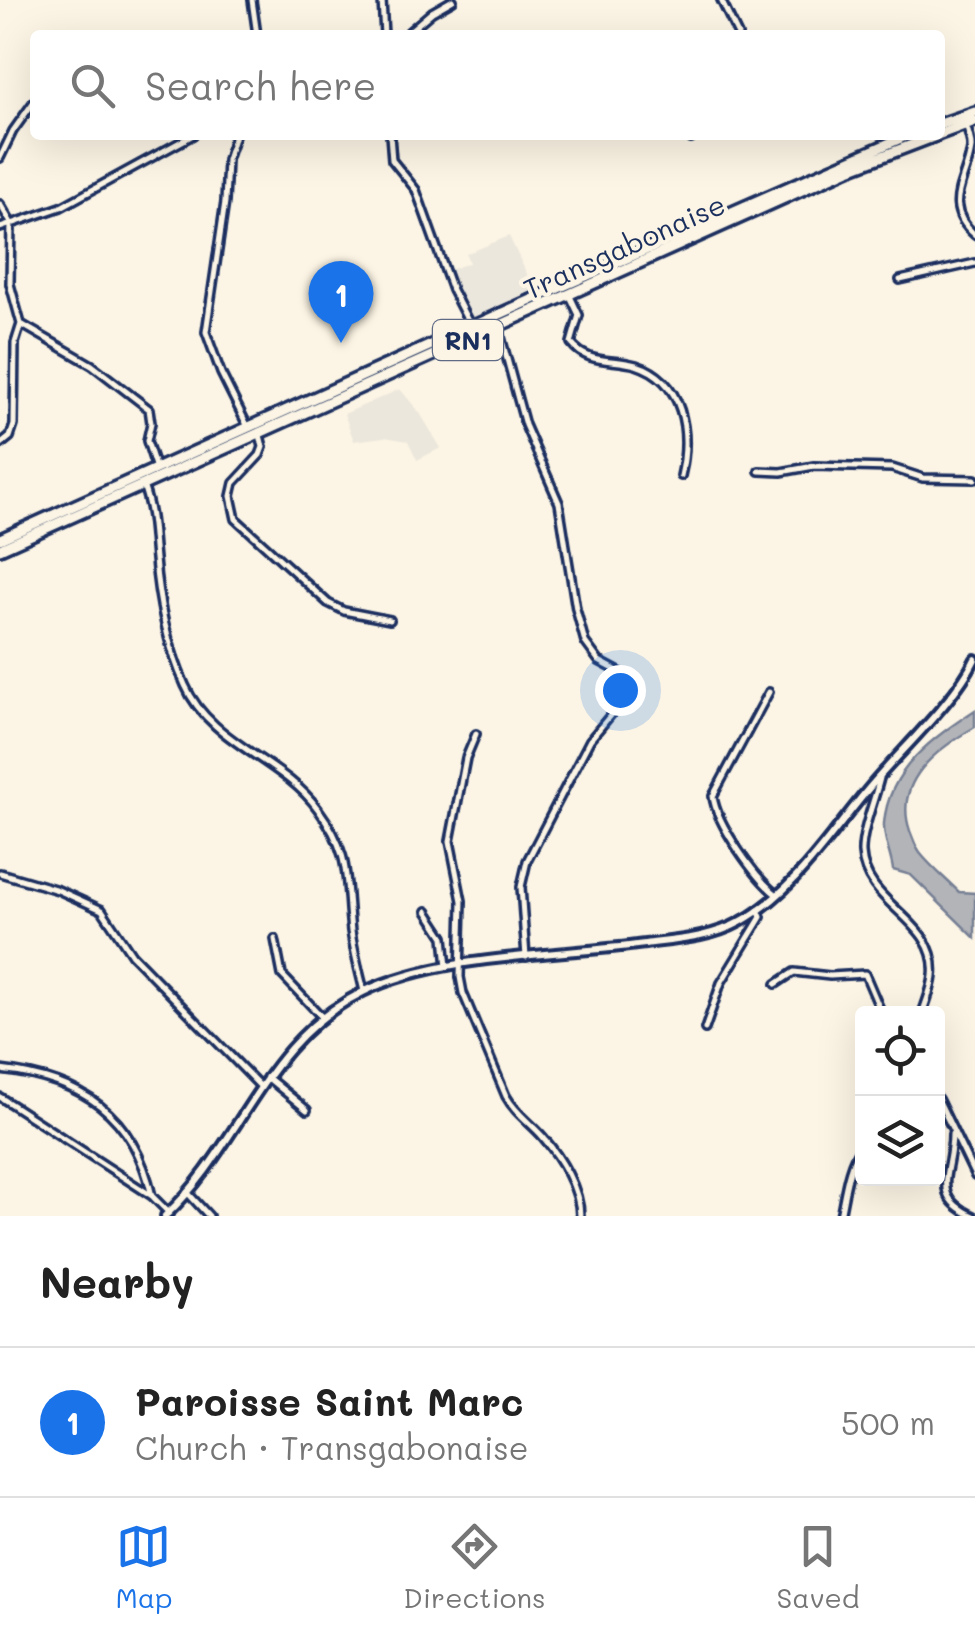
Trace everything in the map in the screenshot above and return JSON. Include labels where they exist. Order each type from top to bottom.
[{"type":"highway","points":[[945,122],[975,112]]},
{"type":"highway","name":"Transgabonaise","points":[[945,133],[970,123]]},
{"type":"highway","name":"Transgabonaise","points":[[0,539],[890,140]]},
{"type":"highway","name":"Transgabonaise","points":[[0,549],[871,159],[925,140]]},
{"type":"street","points":[[252,0],[255,30]]},
{"type":"street","points":[[382,0],[384,30]]},
{"type":"street","points":[[411,30],[453,0]]},
{"type":"street","points":[[722,0],[736,30]]},
{"type":"street","points":[[0,158],[12,131],[30,107]]},
{"type":"street","points":[[970,123],[971,151],[960,180],[958,202],[960,216],[975,235]]},
{"type":"street","points":[[0,228],[61,207],[185,140]]},
{"type":"street","points":[[233,140],[227,160],[225,202],[206,332],[248,427]]},
{"type":"street","points":[[390,140],[392,160],[416,190],[452,290],[471,327]]},
{"type":"street","points":[[0,204],[11,224],[10,284],[21,324],[15,343],[14,426],[10,437],[0,445]]},
{"type":"street","points":[[900,280],[975,263]]},
{"type":"street","points":[[568,294],[579,314],[571,343],[578,352],[598,360],[634,364],[664,380],[670,389],[688,436],[681,476]]},
{"type":"street","points":[[21,324],[92,365],[149,409],[152,423],[147,441],[156,468]]},
{"type":"street","points":[[498,326],[525,425],[559,503],[585,642],[599,661],[626,675],[630,682],[627,694],[590,740],[527,861],[520,888],[526,958]]},
{"type":"street","points":[[259,432],[263,447],[260,455],[234,484],[236,519],[328,603],[344,611],[390,620]]},
{"type":"street","points":[[759,471],[814,466],[892,468],[924,478],[975,480]]},
{"type":"street","points":[[143,485],[155,526],[154,559],[161,600],[186,688],[232,740],[294,783],[332,830],[349,874],[352,931],[364,991]]},
{"type":"street","points":[[0,1098],[152,1196],[167,1214],[188,1192],[260,1086],[300,1036],[364,991],[447,967],[697,937],[734,925],[758,910],[777,894],[956,691],[975,659]]},
{"type":"street","points":[[769,692],[714,796],[718,816],[763,882],[777,894]]},
{"type":"street","points":[[476,734],[466,758],[450,841],[462,901],[463,993],[506,1096],[514,1111],[544,1138],[572,1182],[580,1216]]},
{"type":"street","points":[[880,775],[862,854],[876,890],[916,926],[928,949],[934,974],[924,1006]]},
{"type":"street","points":[[0,873],[58,890],[102,910],[132,954],[260,1086]]},
{"type":"street","points":[[704,1028],[721,982],[761,917],[758,910]]},
{"type":"street","points":[[427,911],[444,937],[447,967]]},
{"type":"street","points":[[275,938],[282,974],[322,1017]]},
{"type":"street","points":[[776,984],[794,972],[866,974],[879,1006]]},
{"type":"street","points":[[0,1070],[67,1085],[112,1113],[144,1162],[152,1196]]},
{"type":"street","points":[[267,1077],[307,1110]]},
{"type":"street","points":[[945,1117],[975,1176]]},
{"type":"street","points":[[952,1134],[947,1197],[952,1206],[973,1216]]},
{"type":"street","points":[[840,1216],[855,1163]]},
{"type":"street","points":[[188,1192],[208,1216]]},
{"type":"shaded area","points":[[509,236],[535,291],[471,320],[449,270],[469,263],[466,254]]},
{"type":"shaded area","points":[[400,389],[441,448],[417,460],[408,441],[384,437],[354,441],[344,414]]},
{"type":"shaded area","points":[[975,710],[975,727],[933,756],[913,782],[906,813],[914,842],[924,858],[959,892],[975,893],[975,938],[911,875],[893,870],[884,823],[894,786],[904,770],[929,744]]},
{"type":"place","name":"Paroisse Saint Marc","points":[[341,343]]}]
